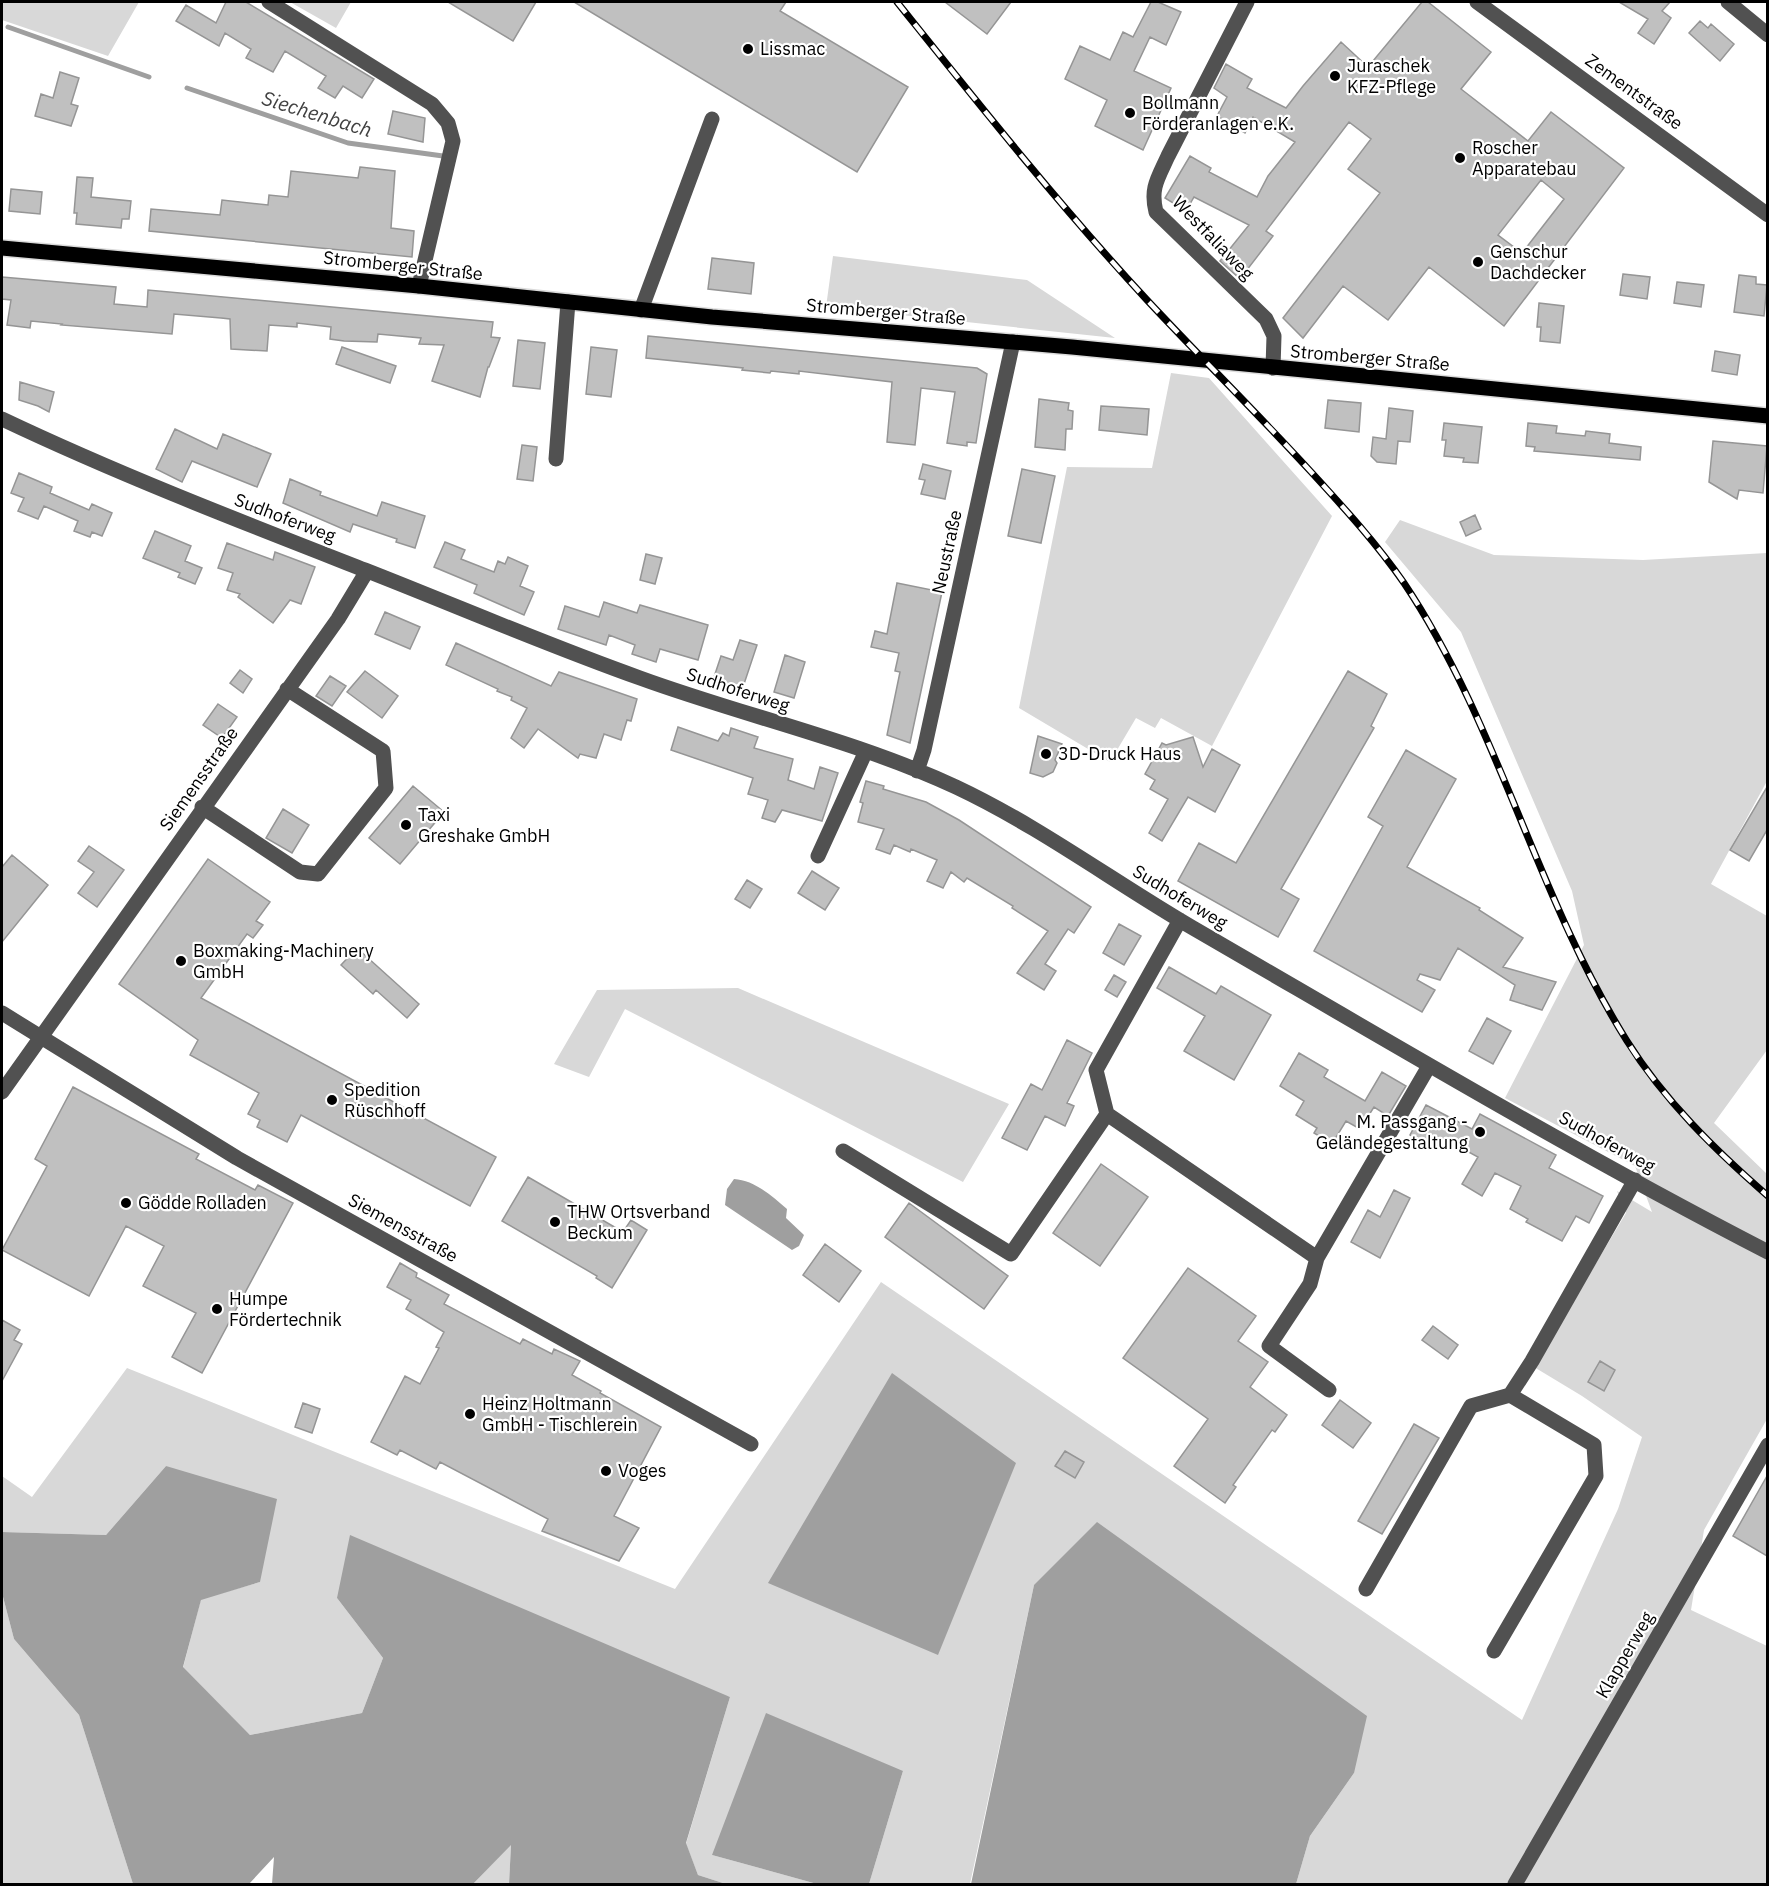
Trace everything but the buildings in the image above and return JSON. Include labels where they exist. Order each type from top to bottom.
[{"type":"main road","name":"Stromberger Straße","points":[[2,248],[419,286],[641,310],[1013,342],[1767,416]]},
{"type":"street","points":[[269,2],[432,104],[448,123],[453,141],[419,286]]},
{"type":"street","name":"Westfaliaweg","points":[[1246,2],[1168,156],[1157,181],[1153,198],[1156,212],[1266,319],[1274,336],[1273,368]]},
{"type":"street","name":"Zementstraße","points":[[1477,2],[1767,215]]},
{"type":"street","points":[[1728,2],[1767,35]]},
{"type":"street","points":[[641,310],[712,119]]},
{"type":"street","points":[[556,459],[568,302]]},
{"type":"street","name":"Neustraße","points":[[917,771],[924,750],[1013,342]]},
{"type":"street","name":"Sudhoferweg","points":[[2,419],[158,489],[521,633],[641,679],[866,751],[917,771],[1001,810],[1180,920],[1429,1065],[1767,1252]]},
{"type":"street","name":"Siemensstraße","points":[[2,1092],[202,807],[338,619],[367,571]]},
{"type":"street","points":[[202,807],[300,872],[318,874],[386,788],[382,751],[287,689]]},
{"type":"street","points":[[818,856],[866,751]]},
{"type":"street","points":[[1180,920],[1096,1070],[1107,1114],[1317,1258]]},
{"type":"street","name":"Siemensstraße","points":[[2,1013],[237,1158],[751,1444]]},
{"type":"street","points":[[1329,1390],[1269,1346],[1310,1284],[1317,1258],[1429,1065]]},
{"type":"street","points":[[843,1151],[1011,1254],[1107,1114]]},
{"type":"street","points":[[1366,1589],[1471,1406],[1510,1395],[1530,1365],[1635,1180]]},
{"type":"street","points":[[1494,1651],[1596,1476],[1594,1445],[1510,1395]]},
{"type":"street","name":"Klapperweg","points":[[1515,1884],[1767,1445]]},
{"type":"shaded area","points":[[2,2],[139,2],[108,56],[2,20]]},
{"type":"shaded area","points":[[290,2],[351,2],[336,28]]},
{"type":"shaded area","points":[[833,256],[1027,280],[1115,338],[826,307]]},
{"type":"shaded area","points":[[1171,373],[1209,378],[1332,516],[1212,746],[1161,718],[1155,728],[1136,718],[1110,762],[1019,708],[1067,467],[1152,468]]},
{"type":"shaded area","points":[[1400,520],[1494,555],[1643,560],[1767,553],[1767,781],[1711,884],[1767,916],[1767,1050],[1714,1123],[1767,1174],[1767,1419],[1704,1530],[1691,1610],[1767,1646],[1767,1884],[1296,1884],[1310,1836],[1354,1773],[1034,1585],[970,1884],[869,1884],[903,1771],[712,1855],[817,1884],[726,1884],[698,1875],[686,1844],[730,1697],[337,1598],[383,1658],[362,1713],[250,1735],[183,1668],[201,1599],[260,1582],[166,1466],[106,1535],[2,1532],[2,1476],[32,1497],[127,1368],[675,1589],[881,1282],[1522,1720],[1618,1509],[1642,1437],[1534,1367],[1626,1213],[1617,1191],[1652,1212],[1635,1166],[1505,1098],[1584,945],[1572,891],[1461,632],[1385,542]]},
{"type":"shaded area","points":[[738,988],[1009,1104],[963,1182],[625,1009],[589,1077],[554,1064],[597,990]]},
{"type":"shaded area","points":[[734,1179],[749,1182],[769,1194],[787,1209],[786,1218],[804,1235],[799,1246],[792,1250],[725,1205],[727,1189]]},
{"type":"shaded area","points":[[892,1373],[1016,1463],[938,1655],[768,1583]]},
{"type":"shaded area","points":[[166,1466],[277,1499],[260,1582],[201,1600],[183,1667],[250,1735],[362,1713],[383,1658],[337,1598],[350,1535],[730,1697],[686,1843],[698,1875],[726,1884],[509,1884],[511,1845],[473,1884],[272,1884],[274,1857],[249,1884],[133,1884],[79,1715],[14,1639],[2,1593],[2,1532],[106,1535]]},
{"type":"shaded area","points":[[1097,1522],[1367,1716],[1354,1773],[1310,1836],[1296,1884],[971,1884],[1034,1585]]},
{"type":"shaded area","points":[[2,1593],[14,1639],[79,1715],[133,1884],[2,1884]]},
{"type":"shaded area","points":[[766,1713],[903,1771],[869,1884],[817,1884],[712,1855]]},
{"type":"shaded area","points":[[511,1844],[509,1884],[473,1884]]},
{"type":"waterway","name":"Siechenbach","points":[[8,27],[149,77]]},
{"type":"waterway","name":"Siechenbach","points":[[187,88],[348,143],[443,156]]},
{"type":"railway","points":[[897,2],[1082,228],[1147,300],[1313,474],[1394,569],[1437,638],[1466,694],[1567,928],[1595,986],[1627,1041],[1674,1104],[1729,1161],[1768,1196]]},
{"type":"place","name":"Lissmac","points":[[748,49]]},
{"type":"place","name":"Juraschek KFZ-Pflege","points":[[1335,76]]},
{"type":"place","name":"Bollmann Förderanlagen e.K.","points":[[1130,113]]},
{"type":"place","name":"Roscher Apparatebau","points":[[1460,158]]},
{"type":"place","name":"Genschur Dachdecker","points":[[1478,262]]},
{"type":"place","name":"3D-Druck Haus","points":[[1046,754]]},
{"type":"place","name":"Taxi Greshake GmbH","points":[[406,825]]},
{"type":"place","name":"Boxmaking-Machinery GmbH","points":[[181,961]]},
{"type":"place","name":"Spedition Rüschhoff","points":[[332,1100]]},
{"type":"place","name":"M. Passgang - Geländegestaltung","points":[[1480,1132]]},
{"type":"place","name":"Gödde Rolladen","points":[[126,1203]]},
{"type":"place","name":"THW Ortsverband Beckum","points":[[555,1222]]},
{"type":"place","name":"Humpe Fördertechnik","points":[[217,1309]]},
{"type":"place","name":"Heinz Holtmann GmbH - Tischlerein","points":[[470,1414]]},
{"type":"place","name":"Voges","points":[[606,1471]]}]
